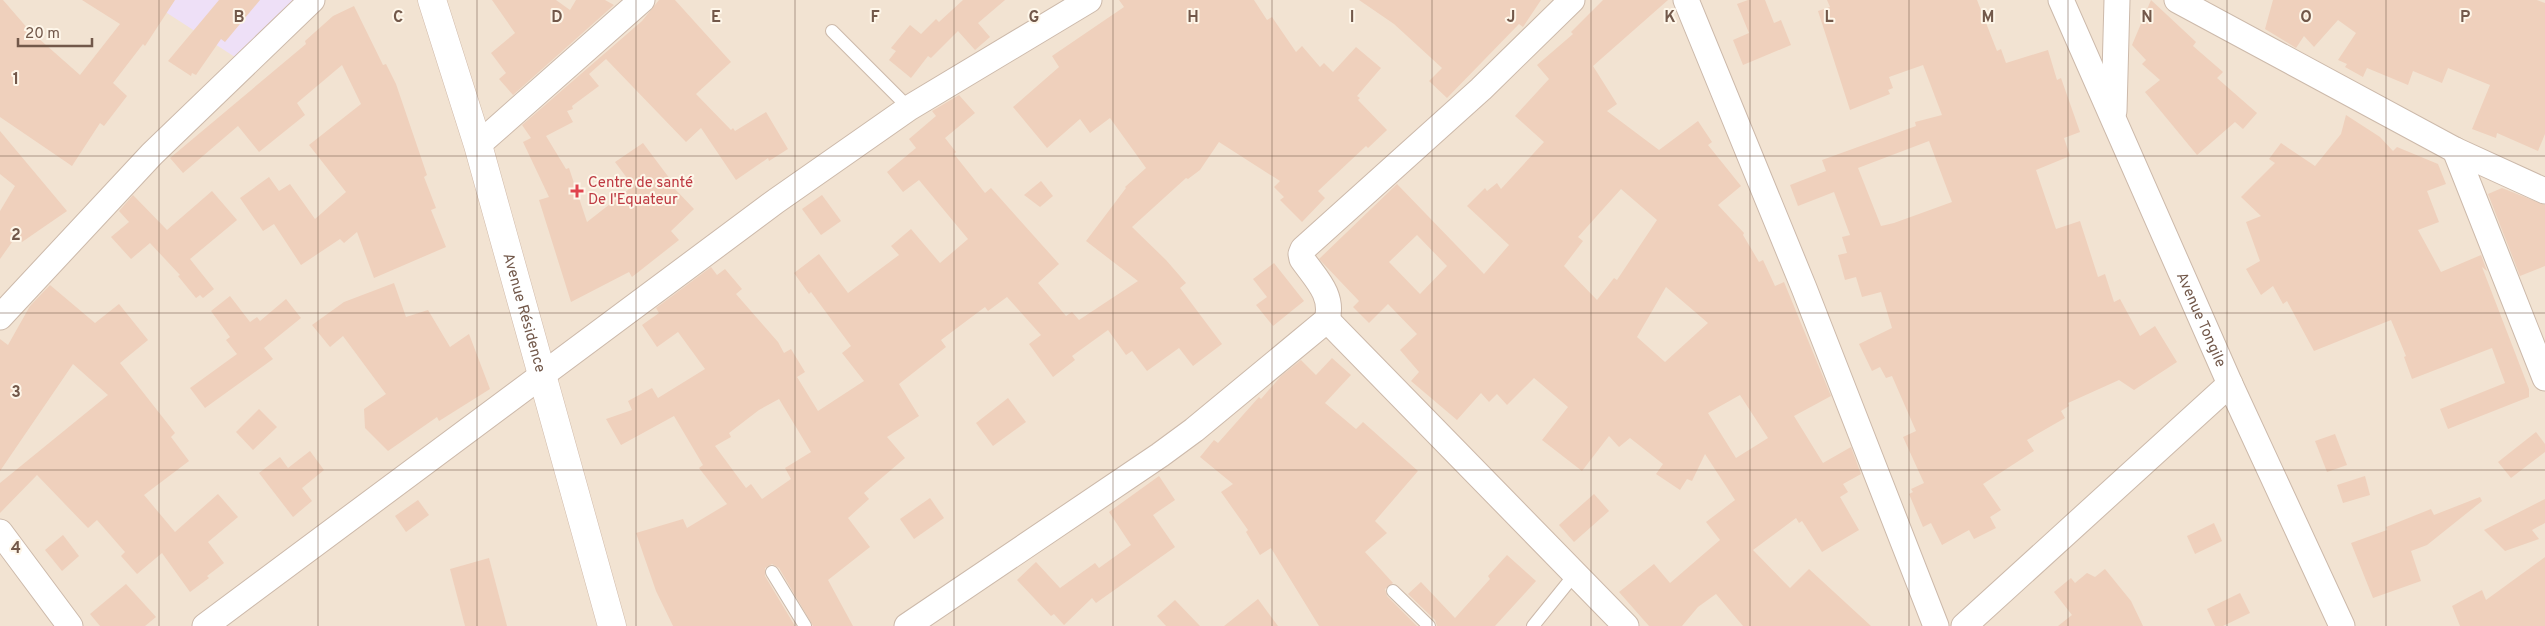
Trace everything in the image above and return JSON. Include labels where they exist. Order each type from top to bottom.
[{"type":"main road","name":"Avenue Résidence","points":[[432,0],[478,145],[612,626]]},
{"type":"street","points":[[0,316],[152,154],[312,0]]},
{"type":"street","points":[[478,145],[642,0]]},
{"type":"street","points":[[205,626],[541,374],[776,201],[909,108],[1089,0]]},
{"type":"street","points":[[907,626],[1160,455],[1194,430],[1327,320],[1330,308],[1328,296],[1302,259],[1301,254],[1304,250],[1481,89],[1572,0]]},
{"type":"street","points":[[1686,0],[1804,288],[1936,626]]},
{"type":"street","points":[[2061,0],[2114,118]]},
{"type":"street","name":"Avenue Tongile","points":[[2117,0],[2114,118],[2230,384],[2342,626]]},
{"type":"street","points":[[2177,0],[2455,150],[2545,191]]},
{"type":"street","points":[[2455,150],[2545,378]]},
{"type":"street","points":[[1327,320],[1626,626]]},
{"type":"street","points":[[1964,626],[2230,384]]},
{"type":"street","points":[[0,532],[70,626]]},
{"type":"lane","points":[[832,31],[909,108]]},
{"type":"lane","points":[[772,572],[805,626]]},
{"type":"lane","points":[[1533,626],[1575,574]]},
{"type":"lane","points":[[1393,592],[1429,626]]},
{"type":"shaded area","points":[[0,0],[2545,0],[2545,626],[0,626]]},
{"type":"shaded area","points":[[147,0],[295,0],[238,59]]},
{"type":"building","points":[[0,0],[3,0],[29,30],[80,75],[120,24],[82,0],[175,0],[145,46],[143,44],[113,83],[127,96],[104,126],[100,123],[72,166],[0,117]]},
{"type":"building","points":[[219,0],[260,0],[225,42],[221,39],[196,75],[192,73],[191,76],[168,61]]},
{"type":"building","points":[[492,0],[556,0],[570,10],[576,0],[605,0],[614,5],[513,95],[499,79],[506,73],[491,53],[515,33]]},
{"type":"building","points":[[659,0],[675,0],[731,62],[696,94],[731,130],[733,128],[735,131],[766,112],[788,149],[769,161],[768,158],[736,180],[701,128],[686,142],[606,59],[589,74],[599,86],[572,106],[573,109],[567,111],[573,122],[546,136],[566,169],[569,168],[587,222],[633,186],[615,162],[643,143],[676,187],[674,188],[694,209],[671,231],[679,240],[632,277],[629,272],[571,302],[539,200],[549,197],[523,142],[531,138],[522,125],[642,21]]},
{"type":"building","points":[[963,0],[1005,0],[978,23],[990,37],[975,50],[958,31],[931,58],[928,56],[911,78],[889,60],[896,51],[891,48],[910,25],[921,34],[936,19],[939,22]]},
{"type":"building","points":[[1119,0],[1254,0],[1267,20],[1272,17],[1296,52],[1302,46],[1320,67],[1324,63],[1333,72],[1356,47],[1381,68],[1357,96],[1360,98],[1358,100],[1387,130],[1368,148],[1366,146],[1318,191],[1325,198],[1302,222],[1280,200],[1284,197],[1274,187],[1280,181],[1219,142],[1200,170],[1188,179],[1186,178],[1132,227],[1166,260],[1186,283],[1180,288],[1222,344],[1193,366],[1179,348],[1147,371],[1132,351],[1126,355],[1108,330],[1072,356],[1075,360],[1053,377],[1029,344],[1041,335],[1007,297],[988,311],[985,307],[941,340],[946,347],[899,384],[919,416],[887,437],[905,458],[864,493],[869,499],[848,518],[870,547],[828,580],[853,626],[813,626],[779,568],[772,564],[765,568],[765,576],[795,626],[673,626],[656,591],[636,533],[683,519],[687,528],[727,504],[699,468],[703,465],[674,416],[621,445],[606,419],[632,410],[628,401],[652,388],[658,398],[705,369],[678,332],[657,347],[642,325],[659,313],[656,308],[711,267],[717,275],[725,269],[742,289],[736,294],[778,342],[784,353],[791,349],[805,372],[797,377],[818,411],[864,381],[842,353],[851,346],[811,292],[809,294],[794,273],[819,254],[848,293],[899,255],[891,246],[911,229],[940,263],[968,239],[919,180],[903,192],[887,172],[916,148],[909,139],[936,116],[932,111],[959,95],[975,113],[945,138],[956,152],[954,154],[985,193],[991,188],[1059,264],[1038,283],[1066,316],[1072,312],[1079,320],[1138,281],[1086,241],[1125,187],[1146,168],[1110,118],[1090,133],[1080,119],[1047,148],[1013,107],[1059,67],[1052,56],[1124,7]],"holes":[[[779,399],[811,452],[785,468],[791,479],[762,499],[751,484],[746,488],[715,446],[731,437],[729,433],[759,410]]]},
{"type":"building","points":[[1359,0],[1541,0],[1523,27],[1519,24],[1447,98],[1429,81],[1442,68],[1394,24]]},
{"type":"building","points":[[1603,0],[1668,0],[1593,66],[1617,104],[1607,111],[1659,150],[1698,121],[1712,142],[1708,145],[1741,186],[1718,205],[1744,233],[1743,235],[1759,262],[1763,260],[1775,286],[1784,282],[1831,396],[1794,416],[1823,463],[1851,447],[1861,474],[1843,484],[1848,492],[1840,497],[1859,530],[1822,552],[1802,521],[1799,523],[1796,518],[1753,550],[1790,588],[1809,569],[1871,626],[1743,626],[1716,594],[1698,607],[1682,626],[1649,626],[1619,592],[1654,564],[1670,583],[1720,540],[1706,522],[1735,500],[1705,454],[1692,481],[1687,479],[1680,490],[1656,474],[1663,464],[1630,438],[1619,447],[1609,436],[1582,471],[1542,440],[1568,407],[1534,378],[1507,405],[1497,394],[1489,402],[1481,393],[1457,420],[1411,381],[1419,372],[1400,350],[1417,334],[1388,304],[1369,323],[1353,307],[1359,301],[1319,259],[1397,184],[1484,274],[1509,245],[1467,206],[1485,188],[1487,191],[1497,183],[1501,189],[1544,142],[1515,116],[1549,79],[1537,65],[1573,34],[1571,32]],"holes":[[[1621,189],[1657,220],[1617,280],[1614,278],[1597,300],[1564,266],[1583,241],[1578,237]],[[1417,235],[1447,266],[1420,294],[1389,262]],[[1666,287],[1708,323],[1665,362],[1637,337]],[[1740,395],[1768,438],[1736,458],[1708,413]]]},
{"type":"building","points":[[1748,0],[1765,0],[1774,23],[1781,20],[1791,45],[1743,65],[1733,40],[1749,33],[1737,4]]},
{"type":"building","points":[[1827,0],[1977,0],[1997,51],[2001,49],[2006,63],[2048,50],[2057,80],[2061,78],[2080,132],[2064,138],[2070,156],[2036,170],[2056,229],[2080,221],[2098,277],[2105,274],[2114,302],[2120,299],[2140,336],[2155,326],[2177,362],[2134,390],[2119,380],[2068,403],[2069,406],[2061,411],[2065,418],[2027,440],[2034,451],[1983,484],[2001,510],[1990,517],[1996,528],[1974,539],[1969,530],[1942,545],[1931,523],[1923,527],[1909,494],[1913,492],[1911,489],[1924,483],[1903,437],[1916,431],[1892,376],[1886,378],[1880,367],[1872,371],[1859,344],[1892,328],[1881,292],[1862,297],[1856,277],[1845,280],[1838,255],[1847,253],[1842,237],[1850,235],[1834,192],[1798,206],[1790,185],[1826,171],[1822,160],[1916,126],[1915,122],[1942,115],[1923,65],[1889,77],[1893,88],[1888,90],[1890,94],[1850,110],[1818,11],[1830,7]],"holes":[[[1929,141],[1952,202],[1881,226],[1858,168]]]},
{"type":"building","points":[[2151,0],[2196,42],[2193,46],[2223,72],[2217,78],[2257,113],[2243,129],[2235,122],[2197,155],[2145,92],[2160,80],[2142,64],[2146,60],[2132,45]]},
{"type":"building","points":[[2273,0],[2537,0],[2545,3],[2545,134],[2538,151],[2497,133],[2496,138],[2472,129],[2490,85],[2448,68],[2442,83],[2413,71],[2408,85],[2367,68],[2363,77],[2345,67],[2347,64],[2338,60],[2356,33],[2338,20],[2314,47],[2304,36],[2296,48],[2265,29]]},
{"type":"building","points":[[354,6],[383,65],[386,64],[396,84],[427,175],[424,177],[436,208],[431,210],[446,247],[374,278],[357,232],[344,243],[340,239],[301,265],[274,224],[263,231],[240,198],[269,177],[279,191],[290,184],[315,219],[346,192],[309,145],[361,104],[342,65],[297,103],[305,115],[259,152],[238,126],[183,173],[170,158],[306,44],[305,41],[333,16]]},
{"type":"building","points":[[2346,115],[2380,137],[2393,151],[2397,147],[2438,164],[2446,184],[2427,191],[2439,222],[2418,230],[2441,272],[2481,255],[2487,271],[2482,267],[2529,389],[2529,397],[2448,429],[2440,409],[2505,383],[2492,348],[2412,379],[2404,357],[2406,356],[2391,320],[2314,351],[2287,301],[2283,304],[2273,286],[2261,295],[2246,269],[2260,261],[2246,222],[2261,216],[2241,197],[2275,163],[2269,159],[2281,143],[2315,166],[2341,134]]},
{"type":"building","points":[[0,131],[67,211],[22,242],[17,235],[0,259],[0,211],[15,186],[0,174]]},
{"type":"building","points":[[1041,181],[1053,196],[1040,207],[1024,195]]},
{"type":"building","points":[[2502,188],[2545,205],[2545,266],[2520,276],[2488,194]]},
{"type":"building","points":[[212,191],[237,220],[190,259],[214,289],[203,298],[200,295],[196,298],[178,276],[180,275],[150,243],[131,259],[111,237],[129,222],[119,211],[133,195],[167,230]]},
{"type":"building","points":[[822,195],[841,221],[821,235],[802,209]]},
{"type":"building","points":[[1274,263],[1304,301],[1273,326],[1256,305],[1267,297],[1253,279]]},
{"type":"building","points":[[394,283],[406,317],[428,310],[450,347],[469,334],[490,389],[439,421],[437,417],[388,451],[365,428],[364,409],[386,394],[343,336],[330,347],[312,325],[344,302]]},
{"type":"building","points":[[50,285],[95,323],[119,304],[148,340],[120,363],[175,433],[171,437],[189,461],[144,495],[175,532],[218,494],[238,517],[208,542],[224,563],[207,576],[209,578],[190,592],[162,553],[137,574],[121,556],[125,552],[97,520],[88,528],[37,475],[0,513],[0,483],[108,395],[73,364],[0,471],[0,339],[8,345],[30,306]]},
{"type":"building","points":[[230,296],[250,322],[257,317],[260,321],[286,299],[301,318],[264,348],[273,359],[205,408],[190,388],[237,354],[226,340],[230,337],[211,311]]},
{"type":"building","points":[[1332,358],[1351,375],[1325,403],[1356,429],[1363,422],[1418,471],[1375,521],[1387,533],[1365,552],[1393,583],[1385,589],[1387,596],[1417,626],[1319,626],[1271,548],[1260,555],[1246,532],[1248,530],[1221,492],[1233,484],[1200,457],[1214,440],[1218,443],[1259,397],[1261,399],[1281,376],[1301,360],[1316,375]]},
{"type":"building","points":[[1008,398],[1026,422],[993,446],[976,423]]},
{"type":"building","points":[[259,409],[277,427],[253,450],[236,432]]},
{"type":"building","points":[[2536,432],[2545,444],[2545,452],[2511,478],[2498,462]]},
{"type":"building","points":[[2335,434],[2347,465],[2327,472],[2315,441]]},
{"type":"building","points":[[310,451],[324,470],[302,488],[312,501],[293,517],[259,473],[280,457],[288,468]]},
{"type":"building","points":[[1159,476],[1175,500],[1153,515],[1175,547],[1096,603],[1092,598],[1064,625],[1054,614],[1051,616],[1017,580],[1036,562],[1060,588],[1095,563],[1099,568],[1131,545],[1109,512]]},
{"type":"building","points":[[2365,476],[2370,495],[2343,503],[2337,485]]},
{"type":"building","points":[[1594,494],[1609,511],[1574,542],[1559,525]]},
{"type":"building","points":[[2480,497],[2482,501],[2427,545],[2411,551],[2421,581],[2373,598],[2351,543],[2387,530],[2386,527],[2431,509],[2434,515]]},
{"type":"building","points":[[930,498],[944,518],[914,539],[900,519]]},
{"type":"building","points":[[2545,499],[2545,523],[2532,530],[2539,539],[2505,551],[2484,530]]},
{"type":"building","points":[[418,500],[429,515],[406,532],[395,516]]},
{"type":"building","points":[[2214,523],[2222,541],[2195,554],[2187,536]]},
{"type":"building","points":[[63,535],[79,556],[62,571],[45,550]]},
{"type":"building","points":[[1507,555],[1536,581],[1495,626],[1437,626],[1435,620],[1408,594],[1421,582],[1455,618],[1490,579],[1488,576]]},
{"type":"building","points":[[2545,557],[2545,626],[2460,626],[2452,606],[2482,590],[2486,600]]},
{"type":"building","points":[[489,558],[507,626],[465,626],[450,569]]},
{"type":"building","points":[[2105,569],[2131,601],[2143,626],[2058,626],[2072,615],[2054,592],[2071,578],[2075,583],[2087,573],[2095,577]]},
{"type":"building","points":[[126,584],[156,617],[145,626],[100,626],[90,614]]},
{"type":"building","points":[[2240,593],[2250,613],[2223,626],[2215,626],[2207,609]]},
{"type":"building","points":[[1258,599],[1278,626],[1224,626]]},
{"type":"building","points":[[1175,600],[1200,626],[1166,626],[1157,616]]},
{"type":"place","name":"Centre de santé De l'Equateur","points":[[577,191]]}]
